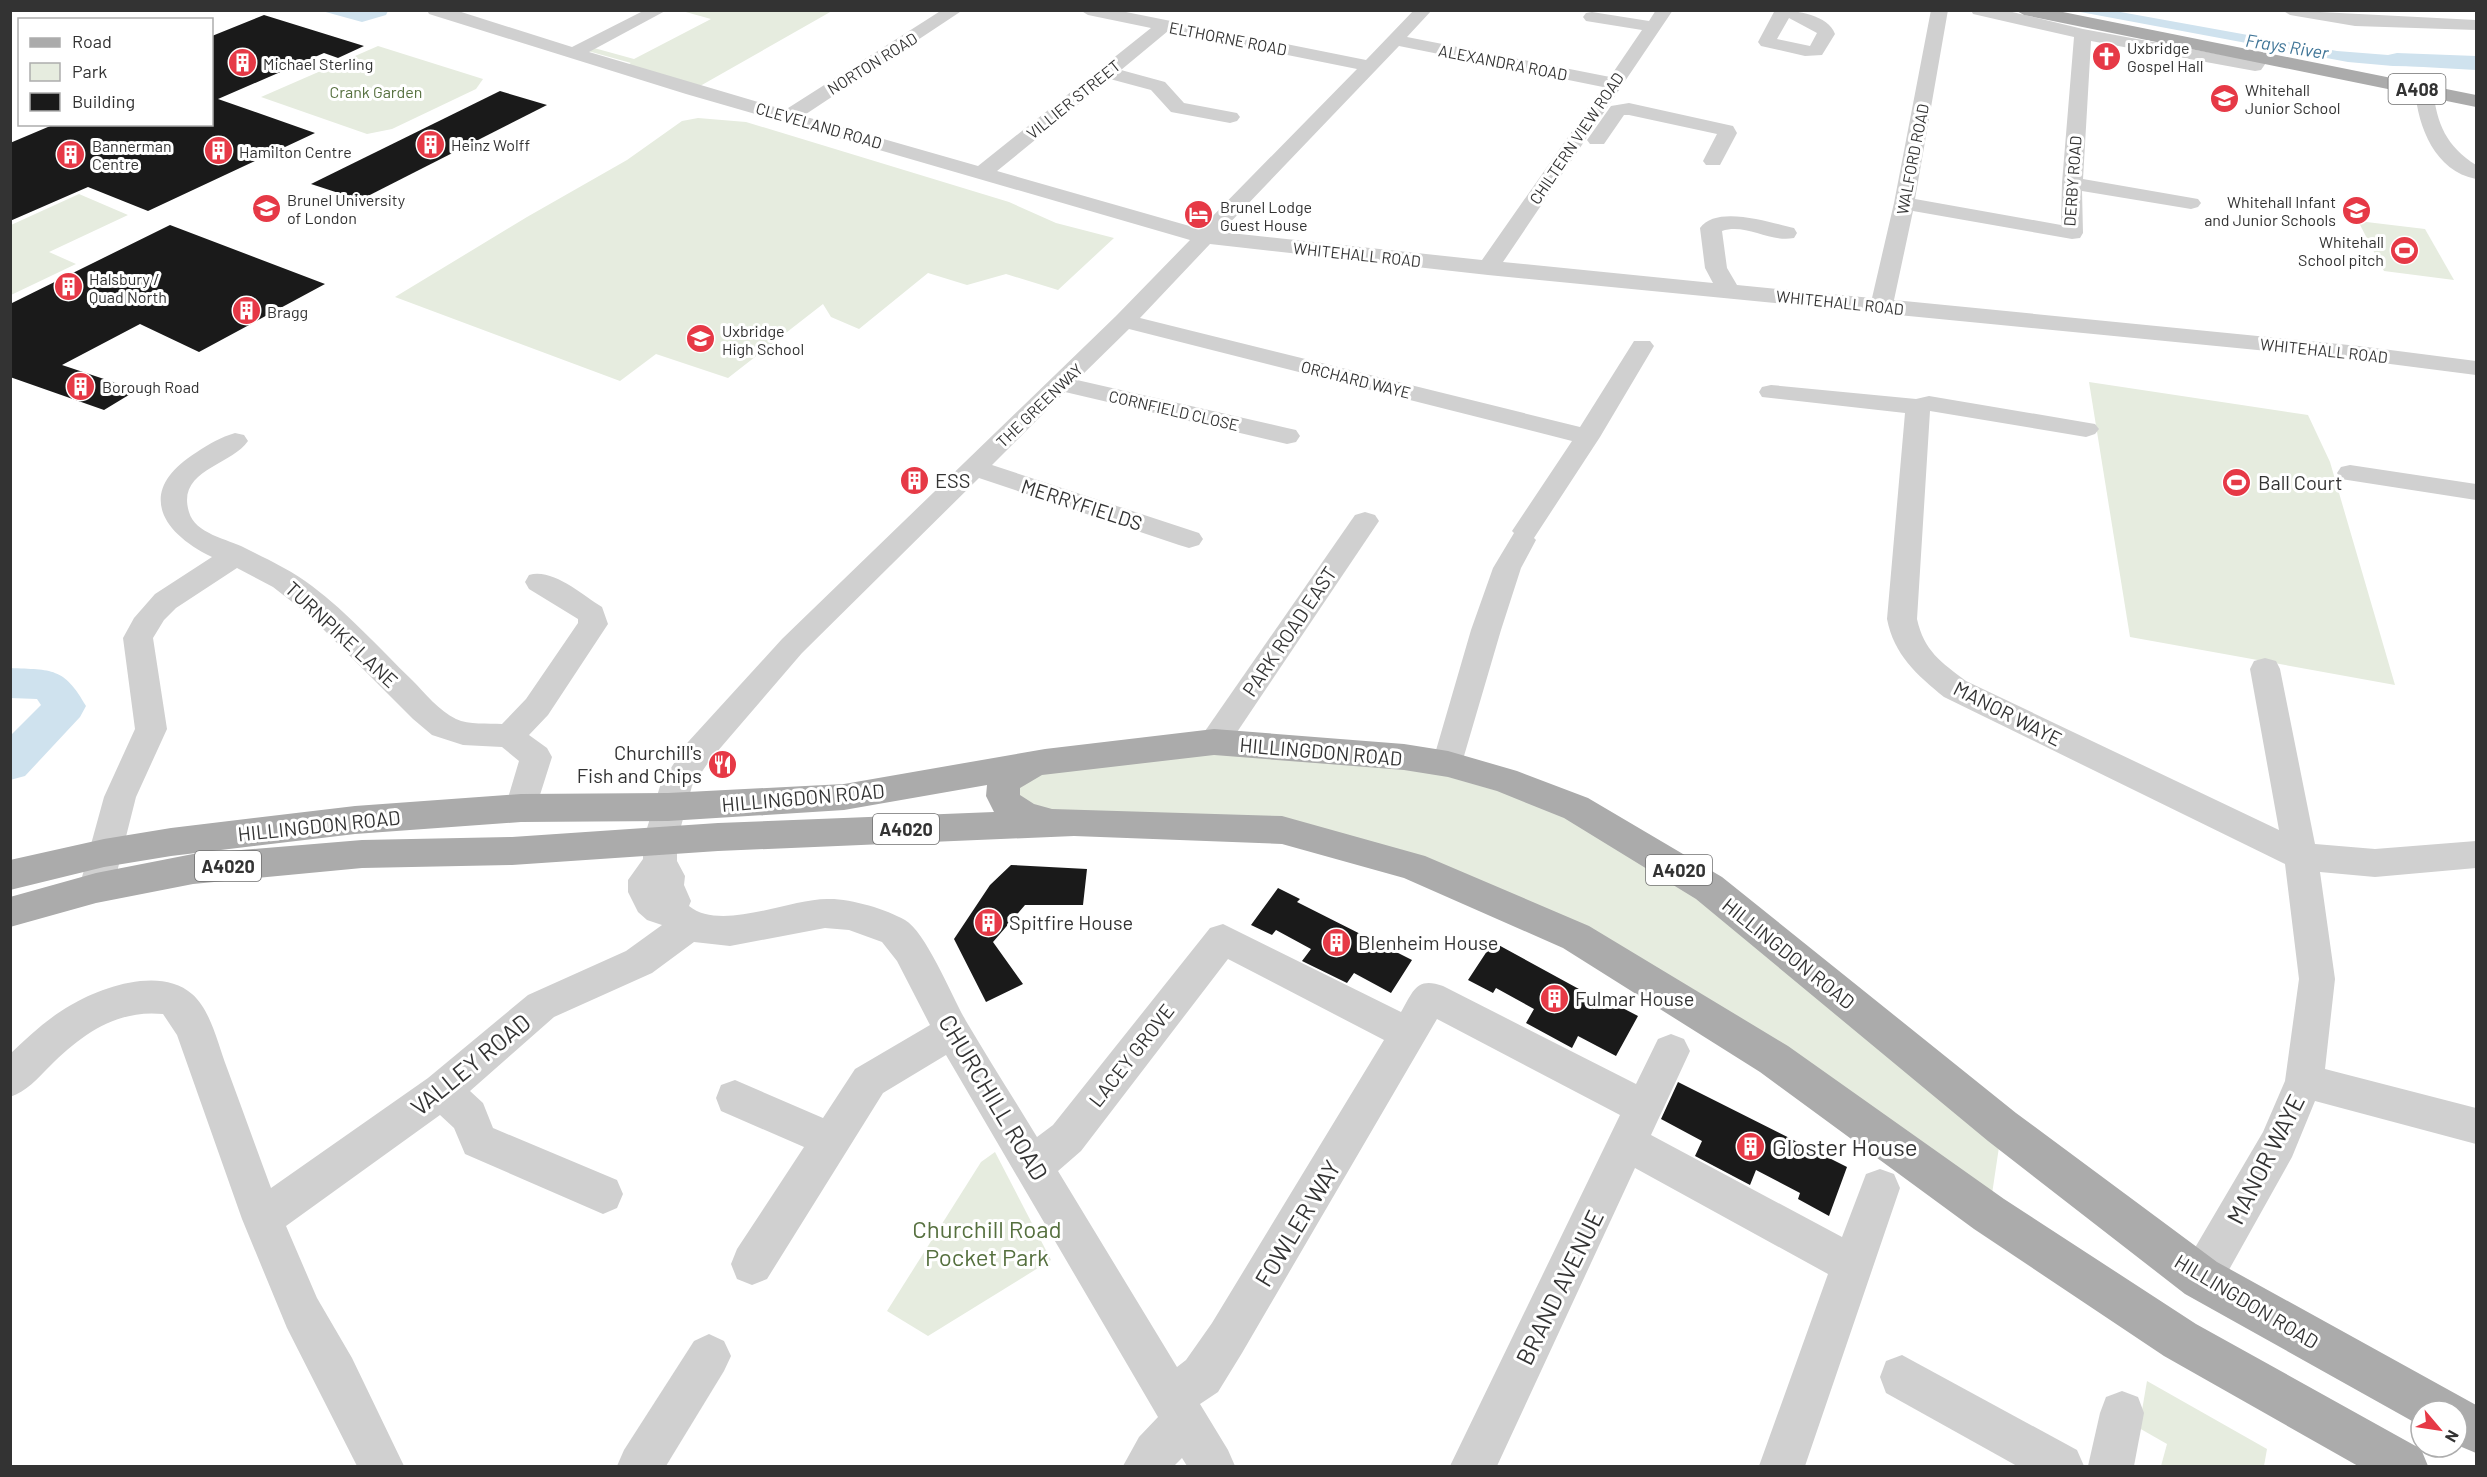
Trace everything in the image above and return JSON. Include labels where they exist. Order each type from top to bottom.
[{"type":"main road","name":"A408","points":[[2024,10],[2476,101]]},
{"type":"main road","name":"HILLINGDON ROAD","points":[[10,874],[104,853],[355,820],[521,808],[668,807],[844,797],[1045,762],[1214,742],[1404,757],[1448,764],[1505,780],[1576,808],[1709,888],[2002,1127],[2201,1278],[2419,1399]]},
{"type":"main road","name":"A4020","points":[[1045,762],[1011,774],[1002,785],[1001,796],[1008,807],[1020,814],[1038,819],[1074,822]]},
{"type":"main road","name":"HILLINGDON ROAD","points":[[10,912],[96,888],[194,869],[362,854],[523,850],[660,852],[1074,822],[1282,830],[1412,866],[1576,937],[1774,1059],[1989,1214],[2180,1340],[2404,1467]]},
{"type":"street","name":"CLEVELAND ROAD","points":[[435,10],[573,53],[1204,237]]},
{"type":"street","points":[[573,53],[659,10]]},
{"type":"street","name":"NORTON ROAD","points":[[789,116],[955,10]]},
{"type":"street","name":"ELTHORNE ROAD","points":[[1088,10],[1368,66]]},
{"type":"street","name":"THE GREENWAY","points":[[660,852],[668,807],[677,783],[688,766],[754,685],[1124,321],[1424,10]]},
{"type":"street","name":"CHILTERN VIEW ROAD","points":[[1488,267],[1612,83],[1665,10]]},
{"type":"street","name":"WALFORD ROAD","points":[[1881,307],[1904,203],[1940,10]]},
{"type":"street","points":[[1979,10],[2083,34],[2255,66],[2261,57]]},
{"type":"street","points":[[2290,10],[2355,21],[2476,25]]},
{"type":"street","points":[[1592,17],[1653,27]]},
{"type":"street","name":"VILLIER STREET","points":[[983,171],[1164,26]]},
{"type":"street","name":"DERBY ROAD","points":[[1904,203],[2072,233],[2083,34]]},
{"type":"street","name":"ALEXANDRA ROAD","points":[[1394,40],[1612,83]]},
{"type":"street","points":[[1107,72],[1158,86],[1178,108],[1230,117]]},
{"type":"street","points":[[2424,90],[2426,118],[2435,140],[2461,164],[2476,172]]},
{"type":"street","points":[[1571,147],[1592,145],[1618,110],[1629,109],[1726,130],[1727,133],[1713,161]]},
{"type":"street","points":[[2073,183],[2191,203]]},
{"type":"street","points":[[1728,290],[1716,268],[1711,228],[1720,224],[1734,223],[1786,233]]},
{"type":"street","name":"WHITEHALL ROAD","points":[[1204,237],[1881,307],[2360,352],[2476,368]]},
{"type":"street","name":"ORCHARD WAYE","points":[[1124,321],[1587,436]]},
{"type":"street","points":[[1448,764],[1486,630],[1507,568],[1524,536],[1642,346]]},
{"type":"street","name":"CORNFIELD CLOSE","points":[[1060,384],[1287,436]]},
{"type":"street","points":[[1771,392],[1918,407],[1929,403],[2086,429]]},
{"type":"street","name":"MANOR WAYE","points":[[1918,407],[1902,619],[1905,640],[1922,662],[1955,688],[2301,856],[2374,863],[2476,854]]},
{"type":"street","name":"TURNPIKE LANE","points":[[235,441],[193,466],[183,476],[174,498],[176,518],[192,535],[287,580],[419,706],[450,730],[509,736]]},
{"type":"street","name":"MERRYFIELDS","points":[[974,468],[1189,539]]},
{"type":"street","points":[[2350,473],[2476,492]]},
{"type":"street","name":"PARK ROAD EAST","points":[[1214,742],[1365,521]]},
{"type":"street","points":[[96,888],[120,797],[151,729],[138,638],[140,630],[162,604],[237,555]]},
{"type":"street","points":[[521,808],[536,757],[509,736],[537,707],[593,624],[592,614],[539,582]]},
{"type":"street","points":[[2265,669],[2301,856]]},
{"type":"street","points":[[660,852],[668,876],[667,885],[679,919]]},
{"type":"street","name":"MANOR WAYE","points":[[2201,1278],[2278,1144],[2304,1081],[2317,979],[2301,856]]},
{"type":"street","name":"CHURCHILL ROAD","points":[[679,919],[730,931],[825,913],[850,915],[894,931],[910,950],[952,1031],[1034,1164],[1177,1411],[1212,1467]]},
{"type":"street","name":"VALLEY ROAD","points":[[262,1219],[442,1091],[541,1006],[639,962],[679,919]]},
{"type":"street","name":"LACEY GROVE","points":[[1034,1164],[1067,1138],[1223,939],[1407,1034]]},
{"type":"street","points":[[10,1080],[51,1040],[78,1018],[112,1002],[152,997],[175,1002],[188,1017],[262,1219],[302,1313],[336,1374],[381,1467]]},
{"type":"street","name":"FOWLER WAY","points":[[1146,1467],[1177,1411],[1227,1338],[1430,997],[1637,1126]]},
{"type":"street","points":[[752,1264],[869,1081],[952,1031]]},
{"type":"street","name":"BRAND AVENUE","points":[[1473,1467],[1671,1051]]},
{"type":"street","points":[[2304,1081],[2476,1126]]},
{"type":"street","points":[[442,1091],[469,1116],[479,1141],[603,1194]]},
{"type":"street","points":[[735,1098],[831,1140]]},
{"type":"street","points":[[1637,1126],[1853,1265]]},
{"type":"street","points":[[1782,1467],[1880,1188]]},
{"type":"street","points":[[640,1467],[709,1356]]},
{"type":"street","points":[[1902,1377],[2061,1467]]},
{"type":"street","points":[[2111,1467],[2122,1413]]},
{"type":"green space","points":[[682,11],[832,11],[693,90],[622,68],[631,63],[588,51],[594,48],[634,59],[711,19]]},
{"type":"green space","name":"Crank Garden","points":[[378,46],[483,79],[476,89],[392,129],[367,134],[261,97]]},
{"type":"green space","points":[[698,118],[746,122],[1009,202],[1056,223],[1114,238],[1058,290],[1006,274],[967,285],[928,273],[859,329],[831,317],[823,304],[728,378],[656,354],[620,381],[395,297],[627,160],[682,121]]},
{"type":"green space","points":[[79,194],[128,215],[49,252],[76,264],[11,295],[11,225]]},
{"type":"green space","name":"Whitehall School pitch","points":[[2358,221],[2425,229],[2454,280],[2384,271]]},
{"type":"green space","points":[[2089,382],[2308,415],[2330,462],[2395,685],[2130,637]]},
{"type":"green space","points":[[1214,742],[1404,757],[1576,808],[2002,1127],[1989,1214],[1576,937],[1282,830],[1038,819],[1002,785],[1011,775]]},
{"type":"green space","name":"Churchill Road Pocket Park","points":[[995,1152],[1051,1260],[928,1336],[887,1311],[981,1162]]},
{"type":"green space","points":[[2147,1381],[2267,1449],[2264,1466],[2161,1466],[2167,1444],[2139,1428]]},
{"type":"water","points":[[322,11],[388,11],[386,15],[362,22]]},
{"type":"water","points":[[2075,11],[2115,11],[2337,51],[2452,60],[2456,67],[2393,66],[2348,62]]},
{"type":"building","points":[[264,15],[364,46],[338,58],[324,53],[218,99],[315,133],[148,211],[88,187],[10,221],[10,143],[50,126],[213,126],[213,36]]},
{"type":"building","name":"Heinz Wolff","points":[[500,91],[547,105],[360,200],[311,184]]},
{"type":"building","points":[[170,225],[325,284],[199,352],[140,324],[62,365],[137,390],[104,410],[10,377],[10,304]]},
{"type":"building","name":"Spitfire House","points":[[1011,865],[1087,869],[1083,905],[1025,905],[993,942],[1023,984],[986,1002],[954,939],[990,885]]},
{"type":"building","name":"Blenheim House","points":[[1278,888],[1300,899],[1297,902],[1412,960],[1391,993],[1354,973],[1347,983],[1302,961],[1311,949],[1276,930],[1272,935],[1251,925]]},
{"type":"building","name":"Fulmar House","points":[[1493,942],[1610,1006],[1611,1002],[1638,1016],[1616,1056],[1578,1036],[1572,1048],[1526,1023],[1534,1009],[1496,988],[1493,993],[1468,980]]},
{"type":"building","name":"Gloster House","points":[[1678,1082],[1847,1167],[1829,1216],[1798,1199],[1800,1193],[1756,1170],[1750,1185],[1695,1156],[1702,1141],[1661,1119]]},
{"type":"waterway","name":"Frays River","points":[[2397,60],[2476,63]]},
{"type":"waterway","points":[[10,683],[48,685],[65,706],[10,764]]},
{"type":"place","name":"Uxbridge Gospel Hall","points":[[2106,56]]},
{"type":"place","name":"Michael Sterling","points":[[242,63]]},
{"type":"place","name":"Whitehall Junior School","points":[[2224,98]]},
{"type":"place","name":"Heinz Wolff","points":[[430,144]]},
{"type":"place","name":"Hamilton Centre","points":[[218,151]]},
{"type":"place","name":"Bannerman Centre","points":[[71,154]]},
{"type":"place","name":"Brunel University of London","points":[[266,208]]},
{"type":"place","name":"Whitehall Infant and Junior Schools","points":[[2357,210]]},
{"type":"place","name":"Brunel Lodge Guest House","points":[[1199,215]]},
{"type":"place","name":"Whitehall School pitch","points":[[2405,250]]},
{"type":"place","name":"Halsbury / Quad North","points":[[68,287]]},
{"type":"place","name":"Bragg","points":[[246,311]]},
{"type":"place","name":"Uxbridge High School","points":[[701,339]]},
{"type":"place","name":"Borough Road","points":[[81,386]]},
{"type":"place","name":"ESS","points":[[914,480]]},
{"type":"place","name":"Ball Court","points":[[2237,482]]},
{"type":"place","name":"Churchill's Fish and Chips","points":[[723,764]]},
{"type":"place","name":"Spitfire House","points":[[988,922]]},
{"type":"place","name":"Blenheim House","points":[[1337,942]]},
{"type":"place","name":"Fulmar House","points":[[1554,998]]},
{"type":"place","name":"Gloster House","points":[[1751,1146]]}]
